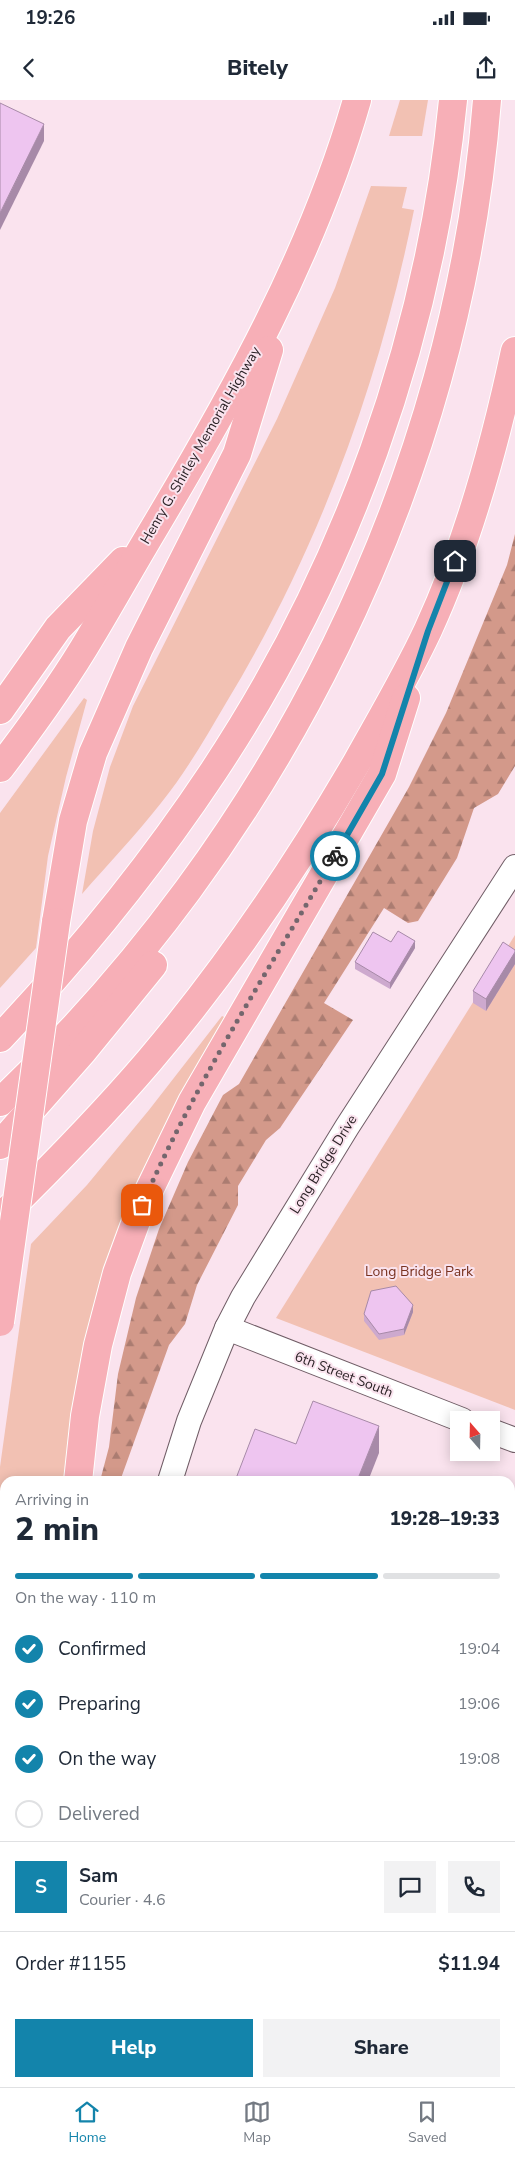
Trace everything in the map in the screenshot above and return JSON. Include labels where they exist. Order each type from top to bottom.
[{"type":"highway","name":"Henry G. Shirley Memorial Highway","points":[[0,768],[91,637],[226,405],[293,272],[325,196],[348,132],[357,100]]},
{"type":"highway","points":[[0,1038],[76,953],[147,866],[218,764],[297,628],[344,525],[385,419],[416,311],[442,190],[453,100]]},
{"type":"highway","points":[[0,1102],[58,1044],[119,977],[220,844],[278,752],[305,704],[354,606],[396,504],[432,398],[458,294],[478,193],[487,100]]},
{"type":"highway","points":[[0,1322],[61,890],[73,821],[93,753],[117,695],[237,454],[293,272]]},
{"type":"highway","points":[[79,1476],[85,1416],[98,1345],[117,1273],[142,1205],[157,1170],[192,1102],[382,774],[428,631],[461,543],[484,474],[500,420],[515,351]]},
{"type":"highway","points":[[0,1145],[146,974],[211,886],[270,796],[321,709],[371,608],[396,504]]},
{"type":"highway","points":[[0,710],[58,628],[152,532]]},
{"type":"highway","points":[[0,1218],[75,1142],[149,1061],[249,932],[312,838],[339,793],[428,631]]},
{"type":"street","name":"Long Bridge Drive","points":[[172,1476],[189,1421],[227,1328],[242,1297],[288,1219],[515,867]]},
{"type":"street","name":"6th Street South","points":[[227,1328],[450,1415]]},
{"type":"street","points":[[500,1434],[515,1440]]},
{"type":"green space","points":[[400,100],[428,100],[422,136],[389,136]]},
{"type":"green space","points":[[371,186],[407,187],[402,208],[414,210],[400,275],[383,339],[341,465],[317,526],[259,645],[195,754],[179,779],[151,815],[82,894],[93,831],[110,767],[133,706],[277,419],[335,288]]},
{"type":"green space","points":[[515,534],[515,766],[498,794],[474,808],[457,858],[418,921],[408,923],[384,908],[324,1003],[353,1020],[280,1128],[266,1140],[238,1186],[238,1205],[197,1285],[185,1324],[169,1345],[122,1476],[101,1476],[109,1447],[118,1374],[136,1298],[159,1229],[188,1162],[223,1095],[239,1084],[409,787],[446,713],[507,565]]},
{"type":"green space","points":[[84,698],[87,700],[66,777],[48,856],[36,948],[0,988],[0,813]]},
{"type":"green space","name":"Long Bridge Park","points":[[515,935],[515,1410],[276,1318]]},
{"type":"green space","points":[[222,1016],[226,1018],[171,1114],[67,1476],[0,1476],[31,1244],[87,1185],[149,1110]]},
{"type":"building","points":[[0,103],[44,124],[0,213]]},
{"type":"building","points":[[398,931],[415,941],[390,983],[355,962],[373,932],[391,942]]},
{"type":"building","points":[[503,942],[515,950],[515,952],[486,999],[473,991]]},
{"type":"building","points":[[396,1286],[413,1305],[404,1329],[379,1334],[364,1314],[371,1291]]},
{"type":"building","points":[[313,1401],[379,1426],[359,1476],[237,1476],[255,1429],[296,1444]]},
{"type":"way so far","points":[[142,1205],[157,1170],[192,1102],[335,856]]},
{"type":"route","points":[[335,856],[382,774],[428,631],[455,561]]}]
